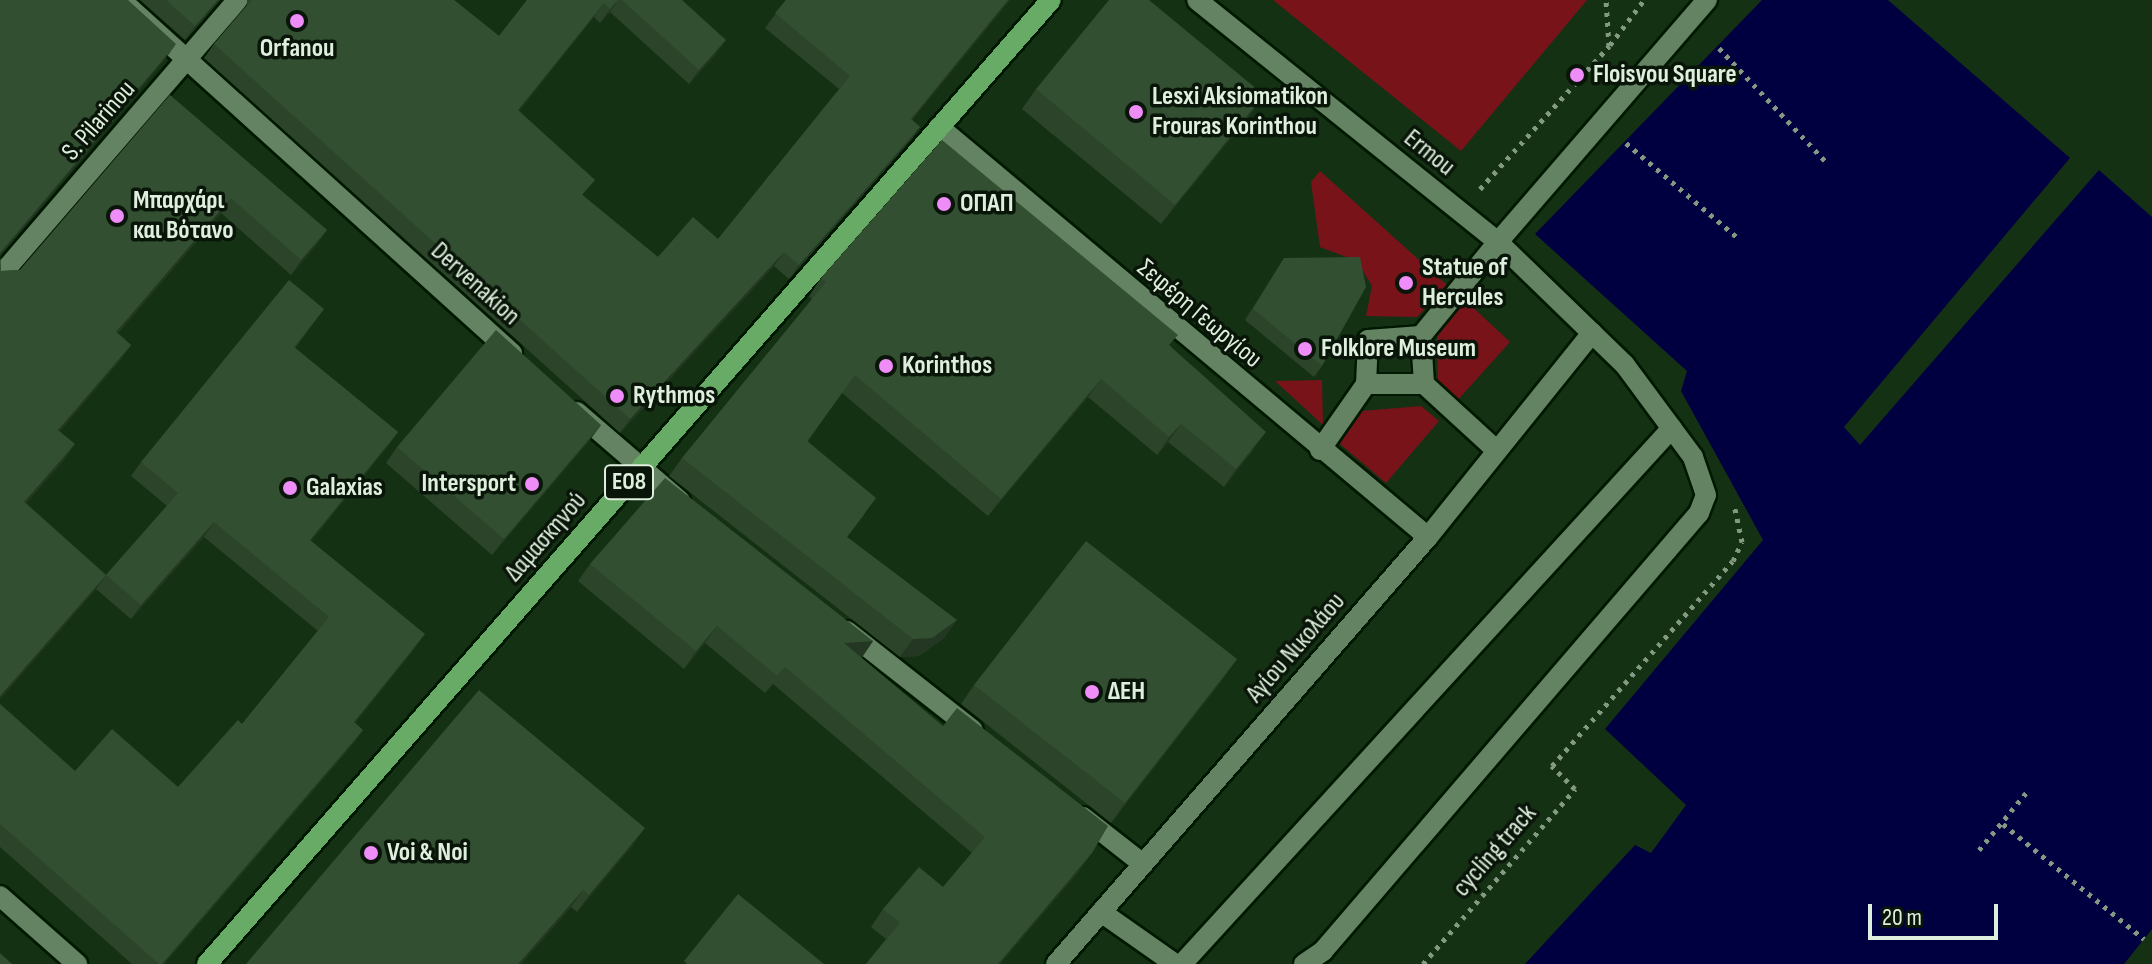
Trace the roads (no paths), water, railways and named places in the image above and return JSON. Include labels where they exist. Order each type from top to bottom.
[{"type":"main road","name":"Δαμασκηνού","points":[[207,964],[1051,0]]},
{"type":"street","name":"Dervenakion","points":[[121,0],[524,364]]},
{"type":"street","name":"S. Pilarinou","points":[[0,276],[237,0]]},
{"type":"street","name":"Ermou","points":[[1197,0],[1498,242],[1625,365],[1672,428],[1702,476],[1706,495],[1699,513],[1323,951],[1304,964]]},
{"type":"street","points":[[1424,384],[1421,336],[1707,0]]},
{"type":"street","name":"Σεφέρη Γεωργίου","points":[[939,127],[1320,450],[1428,537]]},
{"type":"street","name":"Αγίου Νικολάου","points":[[1056,964],[1428,537],[1592,333]]},
{"type":"street","points":[[1320,450],[1366,384],[1368,340],[1421,336]]},
{"type":"street","points":[[1366,384],[1424,384],[1496,450]]},
{"type":"street","points":[[559,395],[640,469],[700,516]]},
{"type":"street","points":[[1182,964],[1672,428]]},
{"type":"street","points":[[835,622],[995,748]]},
{"type":"street","points":[[1069,806],[1143,864]]},
{"type":"street","points":[[0,896],[77,964]]},
{"type":"street","points":[[1101,912],[1175,964]]},
{"type":"place","name":"Orfanou","points":[[297,21]]},
{"type":"place","name":"Floisvou Square","points":[[1577,75]]},
{"type":"place","name":"Lesxi Aksiomatikon Frouras Korinthou","points":[[1136,112]]},
{"type":"place","name":"ΟΠΑΠ","points":[[944,204]]},
{"type":"place","name":"Μπαρχάρι και Βὀτανο","points":[[117,216]]},
{"type":"place","name":"Statue of Hercules","points":[[1406,283]]},
{"type":"place","name":"Folklore Museum","points":[[1305,349]]},
{"type":"place","name":"Korinthos","points":[[886,366]]},
{"type":"place","name":"Rythmos","points":[[617,396]]},
{"type":"place","name":"Intersport","points":[[532,484]]},
{"type":"place","name":"Galaxias","points":[[290,488]]},
{"type":"place","name":"ΔΕΗ","points":[[1092,692]]},
{"type":"place","name":"Voi & Noi","points":[[371,853]]}]
